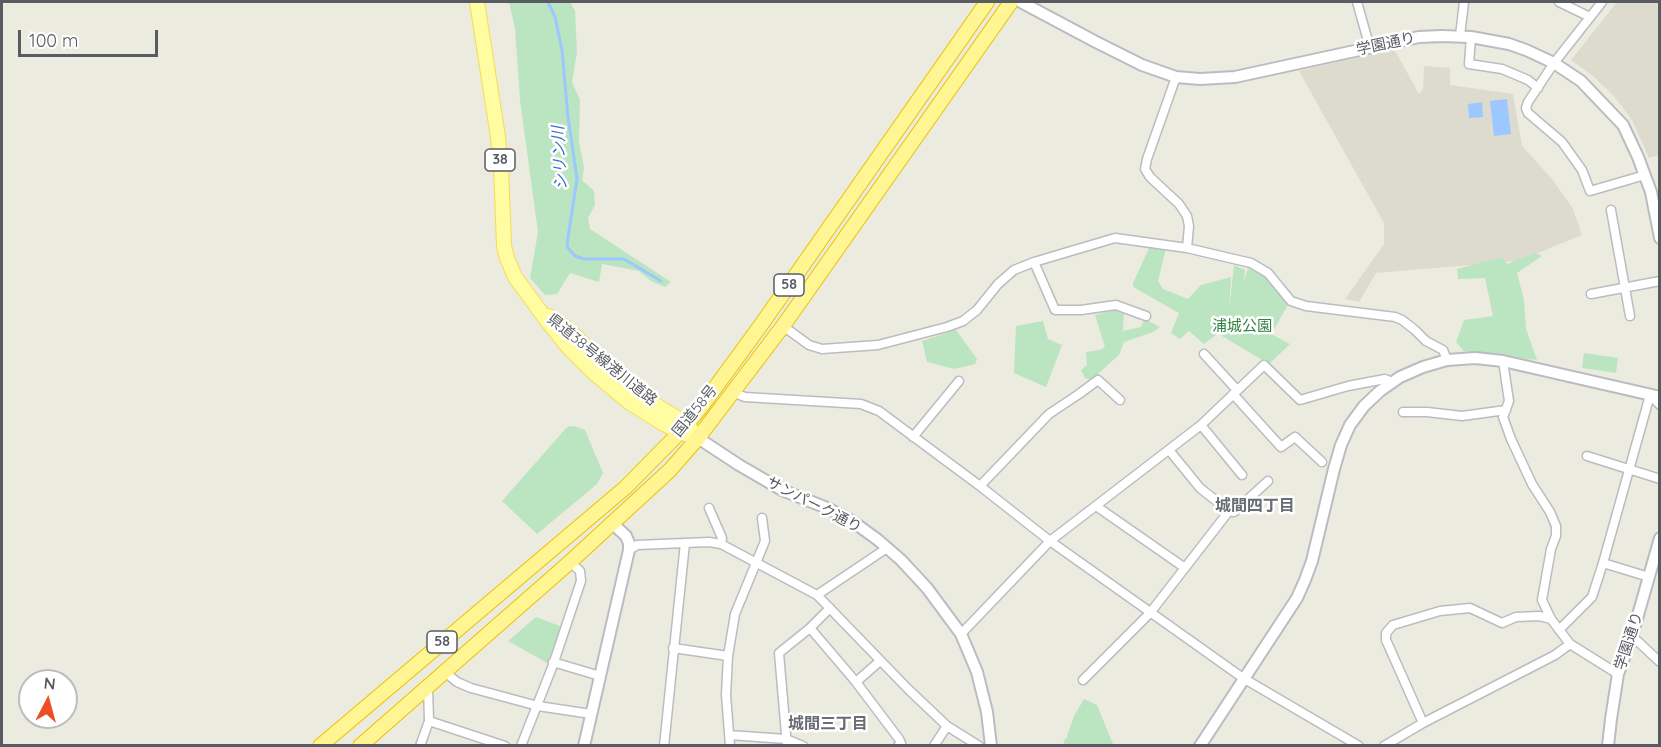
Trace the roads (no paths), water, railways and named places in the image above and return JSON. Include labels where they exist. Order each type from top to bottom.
[{"type":"highway","name":"国道58号","points":[[320,746],[617,494],[683,428],[761,325],[987,2]]},
{"type":"highway","name":"国道58号","points":[[361,745],[570,562],[670,470],[698,438],[783,326],[1011,2]]},
{"type":"main road","name":"県道38号線港川道路","points":[[477,2],[498,137],[504,246],[515,277],[539,310],[567,329],[622,381],[698,438]]},
{"type":"street","name":"学園通り","points":[[1021,2],[1142,65],[1176,77],[1200,79],[1234,77],[1419,37],[1466,37],[1509,44],[1554,63],[1581,81],[1623,125],[1651,192],[1659,238]]},
{"type":"street","points":[[1357,2],[1370,48]]},
{"type":"street","points":[[1464,2],[1469,64],[1502,69],[1528,80],[1538,88]]},
{"type":"street","points":[[1559,2],[1590,17]]},
{"type":"street","points":[[1602,2],[1554,63],[1526,108],[1528,113],[1562,142],[1582,170],[1590,191],[1645,175]]},
{"type":"street","points":[[1176,77],[1145,169],[1150,177],[1179,204],[1187,216],[1189,226],[1187,248]]},
{"type":"street","points":[[926,90],[941,100]]},
{"type":"street","points":[[1611,210],[1630,316]]},
{"type":"street","points":[[783,326],[809,345],[822,349],[878,345],[947,327],[963,321],[977,310],[998,284],[1022,266],[1115,238],[1187,248],[1251,263],[1268,273],[1291,301],[1395,317],[1402,320],[1426,341],[1443,350],[1447,360]]},
{"type":"street","points":[[1034,262],[1055,310],[1081,310],[1116,305],[1146,315]]},
{"type":"street","points":[[1591,294],[1659,281]]},
{"type":"street","points":[[1204,354],[1281,447],[1295,437],[1322,462]]},
{"type":"street","points":[[1200,746],[1296,598],[1312,561],[1341,445],[1350,425],[1364,406],[1380,391],[1400,377],[1423,367],[1447,360],[1475,358],[1503,361],[1656,395]]},
{"type":"street","points":[[1503,361],[1509,401],[1503,417],[1532,484],[1556,525],[1556,536],[1551,549],[1542,600],[1551,619],[1570,644],[1618,674]]},
{"type":"street","points":[[961,634],[1050,541],[1201,425],[1264,365],[1300,400],[1348,386],[1384,379],[1392,382]]},
{"type":"street","points":[[980,486],[1049,414],[1098,380],[1120,400]]},
{"type":"street","points":[[913,437],[959,381]]},
{"type":"street","points":[[732,392],[745,397],[861,404],[879,411],[1050,541],[1243,678],[1359,746]]},
{"type":"street","points":[[1656,395],[1659,405]]},
{"type":"street","points":[[1559,630],[1592,597],[1628,470],[1656,395]]},
{"type":"street","points":[[1402,412],[1462,416],[1506,410]]},
{"type":"street","points":[[1201,425],[1242,475]]},
{"type":"street","name":"サンパーク通り","points":[[698,438],[739,465],[782,489],[852,521],[901,560],[927,588],[961,634],[977,672],[987,712],[991,746]]},
{"type":"street","points":[[1169,450],[1200,488],[1229,511],[1234,512],[1268,481]]},
{"type":"street","points":[[1587,456],[1659,479]]},
{"type":"street","points":[[1096,506],[1185,568]]},
{"type":"street","points":[[709,508],[722,538],[721,544]]},
{"type":"street","points":[[1083,680],[1150,613],[1229,511]]},
{"type":"street","points":[[730,746],[726,695],[728,656],[735,614],[765,541],[762,518]]},
{"type":"street","points":[[584,746],[629,550],[626,536],[612,523]]},
{"type":"street","name":"学園通り","points":[[1608,746],[1618,674],[1632,636],[1659,538]]},
{"type":"street","points":[[629,550],[637,545],[709,542],[721,544],[817,595],[947,726],[979,746]]},
{"type":"street","points":[[664,746],[686,543]]},
{"type":"street","points":[[817,595],[887,548]]},
{"type":"street","points":[[521,746],[538,706],[581,581],[580,571],[570,562]]},
{"type":"street","points":[[1603,562],[1649,577]]},
{"type":"street","points":[[787,742],[779,653],[830,608]]},
{"type":"street","points":[[1422,723],[1386,640],[1386,633],[1393,625],[1440,612],[1470,608],[1503,624],[1516,617],[1539,616],[1551,619]]},
{"type":"street","points":[[810,628],[899,738],[901,743],[898,746]]},
{"type":"street","points":[[1632,636],[1659,662]]},
{"type":"street","points":[[1384,746],[1422,723],[1555,655],[1570,644]]},
{"type":"street","points":[[674,648],[728,656]]},
{"type":"street","points":[[856,682],[880,661]]},
{"type":"street","points":[[553,662],[600,676]]},
{"type":"street","points":[[445,672],[457,682],[471,688],[538,706],[591,714]]},
{"type":"street","points":[[420,746],[429,721],[428,686]]},
{"type":"street","points":[[429,721],[505,746]]},
{"type":"street","points":[[934,746],[947,726]]},
{"type":"street","points":[[729,735],[803,746]]},
{"type":"water","points":[[1507,99],[1511,134],[1494,136],[1490,101]]},
{"type":"water","points":[[1482,102],[1483,117],[1469,118],[1468,104]]},
{"type":"waterway","name":"シリン川","points":[[548,2],[555,17],[562,50],[577,179],[568,248],[575,256],[584,259],[624,259],[661,281]]},
{"type":"district","name":"城間四丁目","points":[[1255,506]]},
{"type":"district","name":"城間三丁目","points":[[828,724]]},
{"type":"park label","name":"浦城公園","points":[[1242,326]]}]
